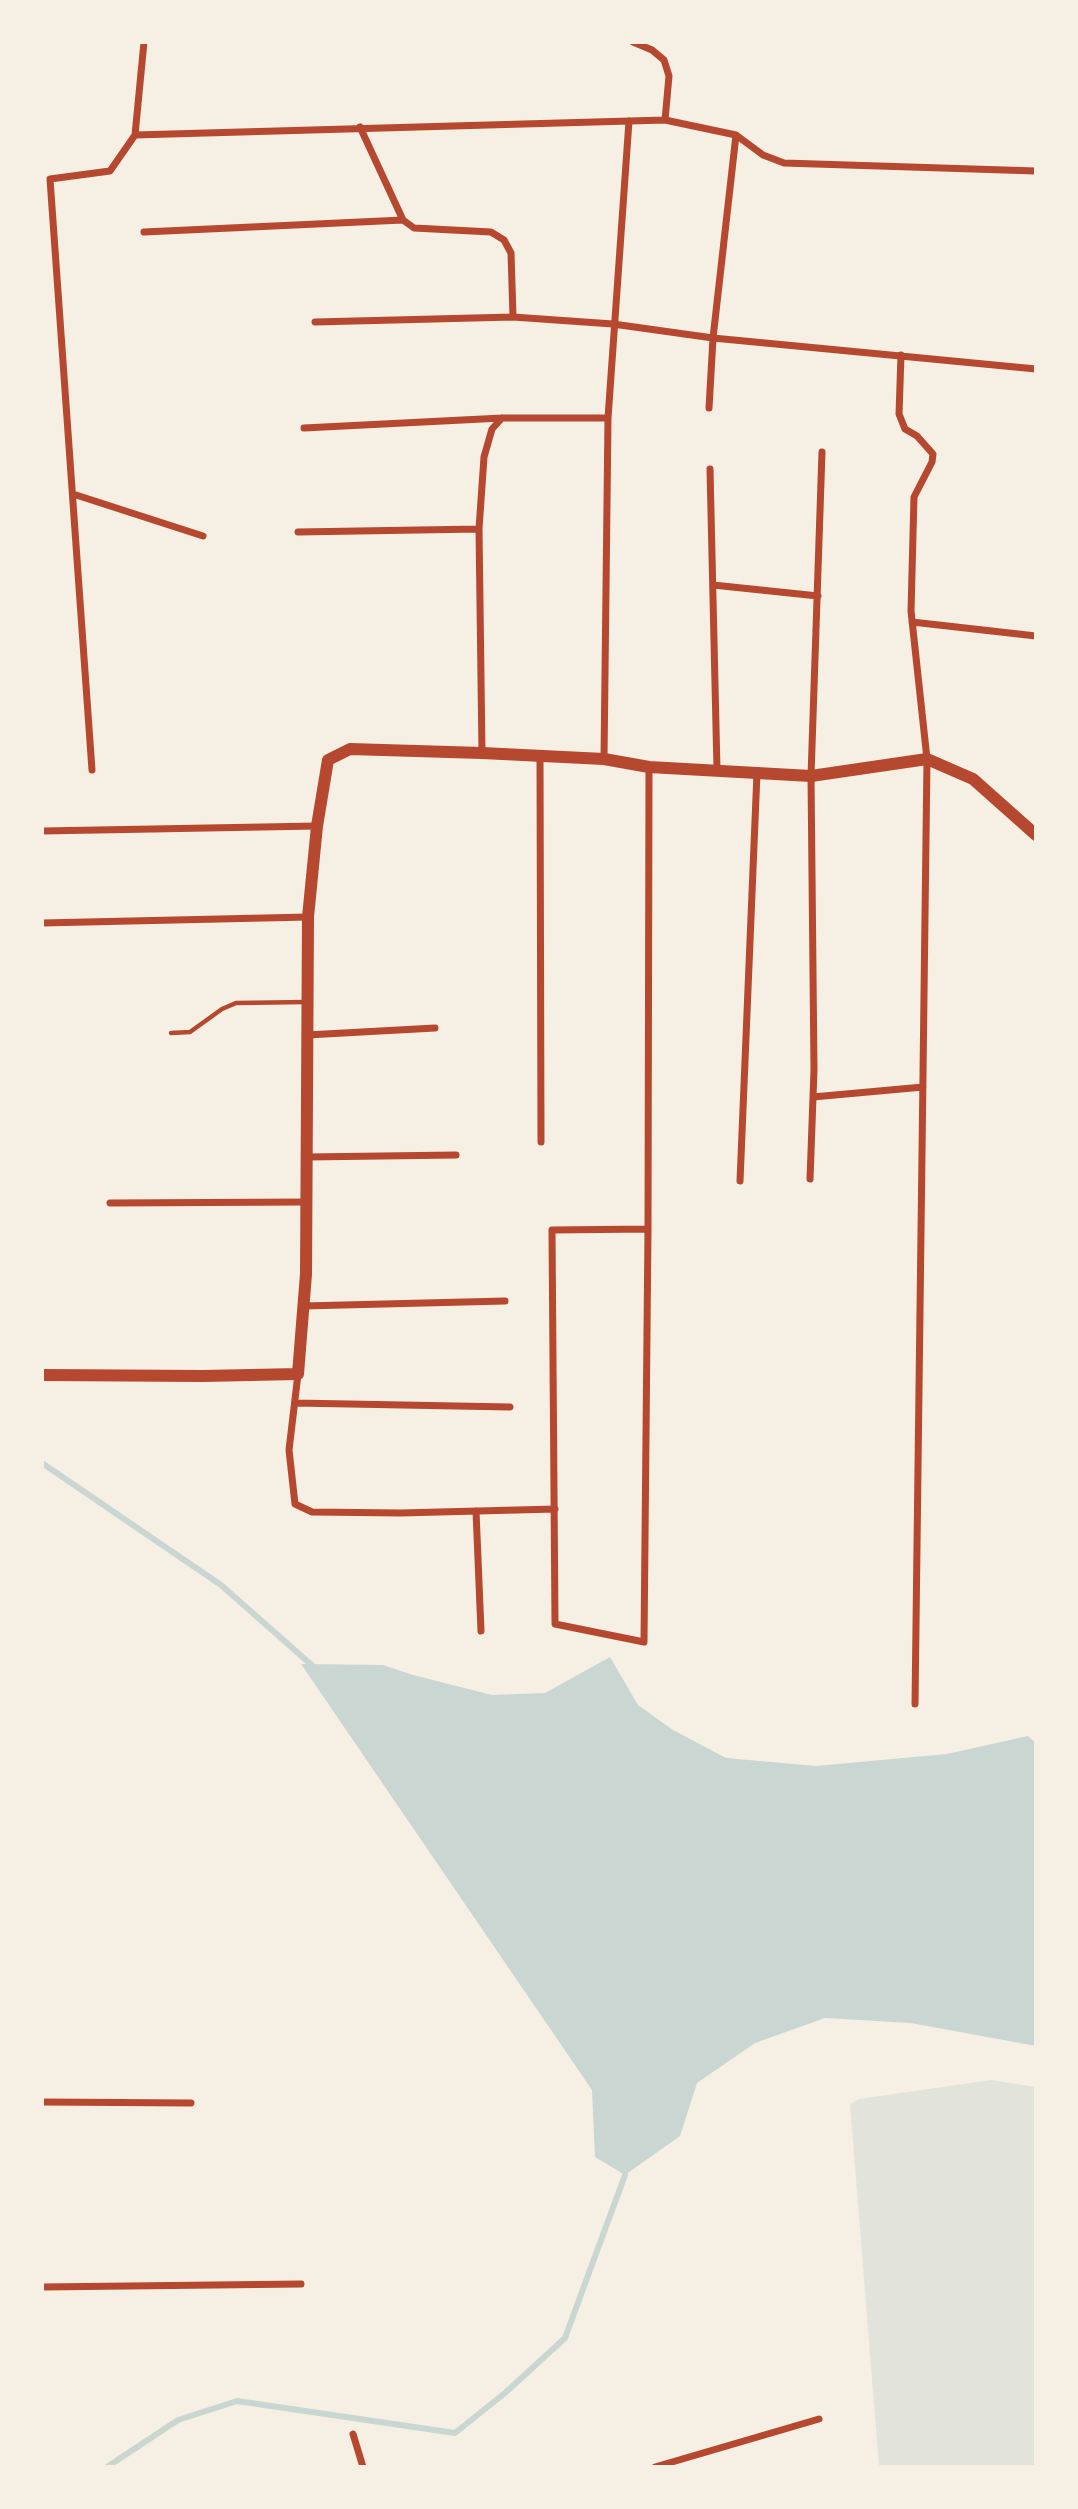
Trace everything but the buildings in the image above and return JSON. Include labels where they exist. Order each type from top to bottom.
[{"type":"street","points":[[92,770],[73,494],[46,178],[110,171],[135,135],[144,42]]},
{"type":"street","points":[[633,42],[652,50],[664,60],[669,76],[665,120]]},
{"type":"street","points":[[135,135],[665,120],[736,135],[763,155],[784,163],[1036,171]]},
{"type":"street","points":[[604,759],[608,418],[629,121]]},
{"type":"street","points":[[360,127],[403,220],[414,228],[491,232],[504,240],[511,253],[513,317]]},
{"type":"street","points":[[709,408],[712,338],[736,135]]},
{"type":"street","points":[[144,232],[403,220]]},
{"type":"street","points":[[315,322],[513,317],[613,324],[712,338],[1036,369]]},
{"type":"street","points":[[901,355],[899,414],[905,429],[917,436],[933,454],[932,462],[914,496],[912,622],[927,760],[915,1704]]},
{"type":"street","points":[[304,428],[502,418],[608,418]]},
{"type":"street","points":[[482,752],[479,528],[484,457],[492,429],[502,418]]},
{"type":"street","points":[[810,1180],[813,1097],[811,776],[822,452]]},
{"type":"street","points":[[710,469],[717,770]]},
{"type":"street","points":[[73,494],[203,536]]},
{"type":"street","points":[[298,532],[479,528]]},
{"type":"street","points":[[713,585],[818,596]]},
{"type":"street","points":[[912,622],[1036,636]]},
{"type":"street","points":[[555,1509],[312,1512],[295,1504],[289,1450],[303,1306],[308,918],[317,826],[328,760],[349,749],[482,752],[604,759],[649,767],[811,776],[927,760],[973,779],[1036,835]]},
{"type":"street","points":[[540,757],[541,1142]]},
{"type":"street","points":[[648,1229],[552,1230],[555,1624],[644,1642],[648,1229],[649,767]]},
{"type":"street","points":[[740,1181],[757,773]]},
{"type":"street","points":[[42,831],[317,826]]},
{"type":"street","points":[[42,923],[308,918]]},
{"type":"street","points":[[307,1035],[435,1028]]},
{"type":"street","points":[[813,1097],[923,1087]]},
{"type":"street","points":[[307,1157],[456,1155]]},
{"type":"street","points":[[110,1203],[306,1202]]},
{"type":"street","points":[[303,1306],[505,1301]]},
{"type":"street","points":[[42,1375],[298,1374]]},
{"type":"street","points":[[295,1403],[509,1407]]},
{"type":"street","points":[[476,1511],[481,1632]]},
{"type":"street","points":[[42,2102],[191,2103]]},
{"type":"street","points":[[42,2287],[301,2284]]},
{"type":"street","points":[[655,2467],[819,2419]]},
{"type":"street","points":[[353,2434],[363,2467]]},
{"type":"lane","points":[[171,1033],[190,1032],[222,1009],[236,1003],[308,1002]]},
{"type":"shaded area","points":[[610,1657],[638,1705],[673,1730],[726,1758],[816,1766],[947,1754],[1028,1736],[1036,1743],[1036,2046],[911,2023],[825,2018],[755,2043],[697,2083],[680,2136],[625,2175],[595,2157],[592,2090],[301,1664],[383,1665],[492,1695],[545,1693]]},
{"type":"shaded area","points":[[991,2080],[1036,2087],[1036,2467],[879,2467],[850,2104],[859,2099]]},
{"type":"waterway","points":[[42,1463],[221,1585],[315,1668]]},
{"type":"waterway","points":[[107,2467],[178,2420],[237,2401],[455,2433],[505,2393],[565,2338],[625,2175]]}]
